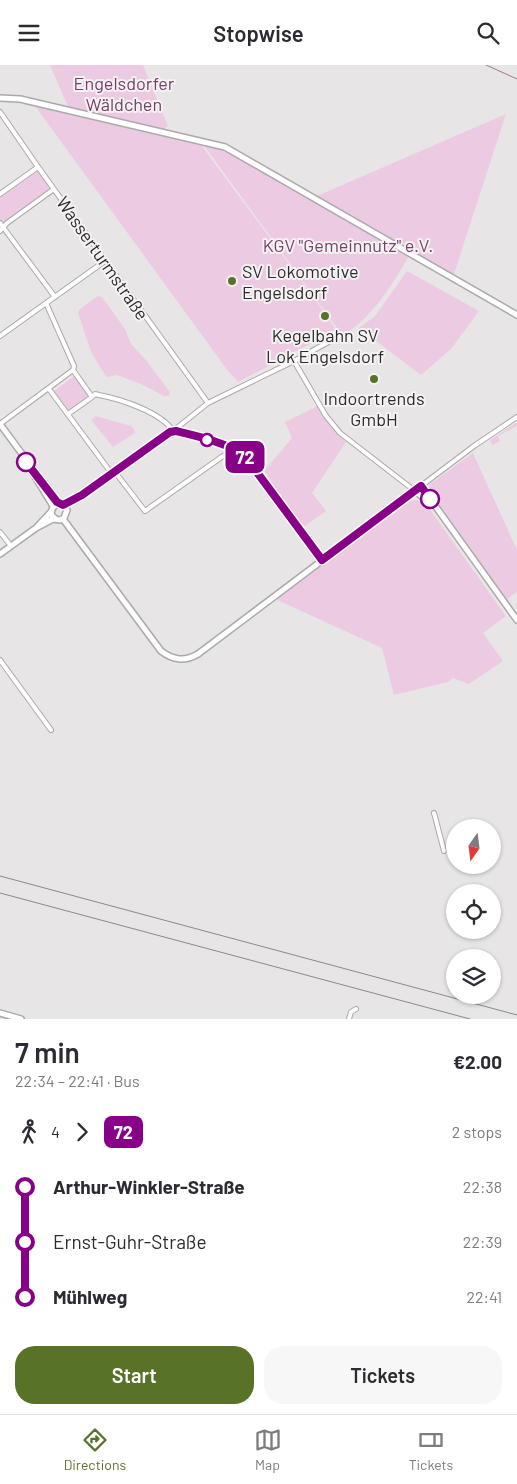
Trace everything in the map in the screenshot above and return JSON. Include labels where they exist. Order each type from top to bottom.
[{"type":"street","points":[[0,98],[38,103],[224,147],[517,315]]},
{"type":"street","name":"Wasserturmstraße","points":[[0,112],[208,403]]},
{"type":"street","points":[[0,194],[38,167]]},
{"type":"street","points":[[2,229],[54,189]]},
{"type":"street","points":[[0,223],[2,229],[55,297]]},
{"type":"street","points":[[0,336],[105,261]]},
{"type":"street","points":[[46,303],[74,366],[73,370],[92,397]]},
{"type":"street","points":[[63,519],[78,498],[166,434],[173,431],[208,403],[294,361],[341,335]]},
{"type":"street","points":[[294,361],[326,416],[340,433],[438,510]]},
{"type":"street","points":[[67,511],[26,462],[0,424],[73,370]]},
{"type":"street","points":[[49,389],[113,473],[145,511],[232,449]]},
{"type":"street","points":[[68,414],[95,394],[128,403],[164,421],[173,431],[232,449],[245,456],[322,560]]},
{"type":"street","points":[[63,519],[161,651],[169,657],[176,659],[192,658],[212,645],[474,446],[517,417]]},
{"type":"street","points":[[26,462],[56,519]]},
{"type":"street","points":[[421,486],[517,620]]},
{"type":"street","points":[[0,555],[36,528],[52,509],[78,498]]},
{"type":"street","points":[[36,528],[56,519],[63,519]]},
{"type":"street","points":[[0,532],[11,547]]},
{"type":"street","points":[[0,660],[51,730]]},
{"type":"street","points":[[434,813],[444,851]]},
{"type":"street","points":[[348,1019],[351,1012],[356,1009]]},
{"type":"street","points":[[0,1015],[21,1019]]},
{"type":"green space","name":"Engelsdorfer Wäldchen","points":[[50,65],[143,65],[168,126],[163,130],[69,109]]},
{"type":"green space","points":[[35,106],[202,146],[336,330],[289,355],[284,355],[284,358],[238,382],[228,371]]},
{"type":"green space","name":"KGV \"Gemeinnutz\" e.V.","points":[[506,114],[453,277],[409,252],[407,255],[409,256],[402,268],[381,300],[354,328],[343,336],[202,143],[244,160],[310,199]]},
{"type":"green space","points":[[38,171],[51,189],[4,223],[0,218],[0,198]]},
{"type":"green space","points":[[407,271],[479,311],[451,349],[421,375],[359,328],[375,316]]},
{"type":"green space","points":[[98,296],[102,297],[125,329],[131,344],[170,392],[169,396],[164,396],[141,384],[117,375],[108,377],[105,375],[91,352],[78,313],[80,309]]},
{"type":"green space","points":[[74,376],[89,397],[69,411],[54,391]]},
{"type":"green space","points":[[318,406],[336,433],[346,442],[312,493],[326,511],[302,528],[264,471],[292,438],[285,422]]},
{"type":"green space","points":[[96,416],[131,426],[135,433],[113,447],[91,420]]},
{"type":"green space","points":[[516,423],[517,426],[498,436],[500,441],[492,445],[490,440]]},
{"type":"green space","points":[[473,453],[517,550],[517,592],[507,599],[429,490],[430,484]]},
{"type":"green space","points":[[418,500],[426,504],[506,616],[483,633],[503,661],[469,684],[453,678],[448,682],[394,695],[382,648],[275,599],[407,501]]},
{"type":"waterway","points":[[486,65],[517,79]]},
{"type":"railway","points":[[0,876],[517,1015]]},
{"type":"railway","points":[[0,893],[470,1019]]},
{"type":"bus line","name":"72","points":[[26,462],[57,502],[63,505],[78,498],[170,432],[176,431],[224,445],[245,456],[322,560],[421,486],[430,499]]},
{"type":"place","name":"SV Lokomotive Engelsdorf","points":[[232,281]]},
{"type":"place","name":"Kegelbahn SV Lok Engelsdorf","points":[[325,316]]},
{"type":"place","name":"Indoortrends GmbH","points":[[374,379]]}]
